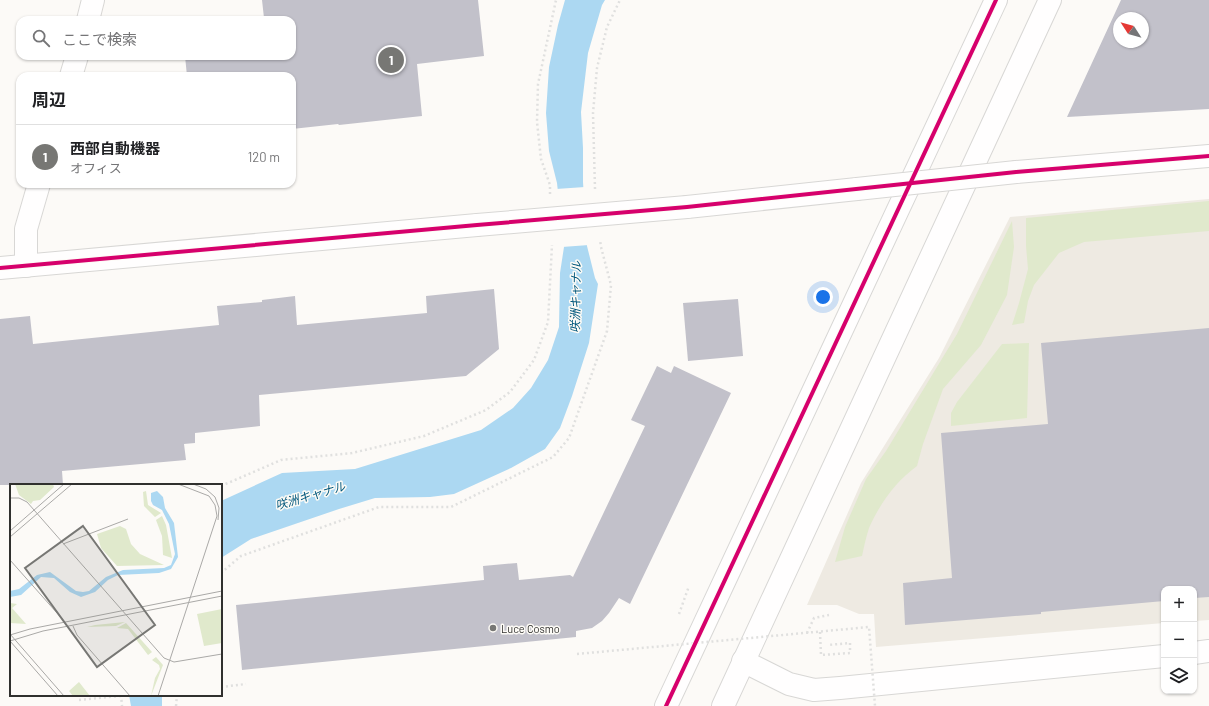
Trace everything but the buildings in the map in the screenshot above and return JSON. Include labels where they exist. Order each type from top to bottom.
[{"type":"street","points":[[89,16],[93,0]]},
{"type":"street","points":[[666,706],[996,0]]},
{"type":"street","points":[[723,706],[1050,0]]},
{"type":"street","points":[[72,72],[76,60]]},
{"type":"street","points":[[0,268],[687,207],[1016,172],[1209,156]]},
{"type":"street","points":[[26,266],[26,229],[38,188]]},
{"type":"street","points":[[1197,653],[1209,651]]},
{"type":"street","points":[[743,661],[789,684],[814,690],[1161,656]]},
{"type":"path","points":[[550,200],[550,185],[541,159],[537,122],[538,84],[556,0]]},
{"type":"path","points":[[596,193],[593,113],[597,68],[607,27],[620,0]]},
{"type":"path","points":[[222,572],[241,556],[379,507],[451,507],[553,456],[568,438],[607,331],[611,285],[600,239]]},
{"type":"path","points":[[222,486],[281,460],[352,453],[424,436],[486,410],[510,392],[534,360],[548,322],[552,243]]},
{"type":"path","points":[[807,633],[814,618],[829,615]]},
{"type":"path","points":[[577,654],[870,627],[875,706]]},
{"type":"path","points":[[820,632],[821,655],[850,653],[850,644],[828,645]]},
{"type":"path","points":[[222,687],[246,684]]},
{"type":"path","points":[[79,700],[120,696]]},
{"type":"path","points":[[121,696],[122,706]]},
{"type":"path","points":[[176,706],[177,696]]},
{"type":"shaded area","points":[[1209,199],[1209,620],[1197,621],[1197,586],[1161,586],[1161,623],[876,647],[874,614],[859,614],[837,605],[807,605],[861,483],[939,358],[1010,217]]},
{"type":"green space","points":[[1209,201],[1209,231],[1084,242],[1059,253],[1034,285],[1028,301],[1024,323],[1012,325],[1028,269],[1026,218]]},
{"type":"green space","points":[[1012,221],[1014,247],[1007,295],[981,345],[943,389],[923,444],[917,466],[895,486],[883,502],[869,528],[862,556],[835,562],[845,527],[866,479],[886,451],[957,334]]},
{"type":"green space","points":[[1029,343],[1027,418],[951,426],[951,413],[957,402],[1002,344]]},
{"type":"water","name":"咲洲キャナル","points":[[565,0],[605,0],[602,5],[588,53],[581,112],[587,246],[595,278],[598,284],[589,343],[560,428],[545,449],[511,468],[454,494],[430,497],[375,498],[251,539],[222,557],[222,501],[282,473],[355,469],[481,430],[513,408],[531,388],[548,360],[559,327],[560,273],[564,247],[557,183],[549,151],[546,113],[549,67]]},
{"type":"water","points":[[129,696],[162,696],[162,706],[131,706]]},
{"type":"pier","points":[[585,187],[589,245],[562,247],[556,189]]},
{"type":"cycle path","points":[[666,706],[996,0]]},
{"type":"cycle path","points":[[0,268],[687,207],[1016,172],[1209,156]]},
{"type":"place","name":"西部自動機器","points":[[391,60]]},
{"type":"place","name":"Luce Cosmo","points":[[493,628]]}]
